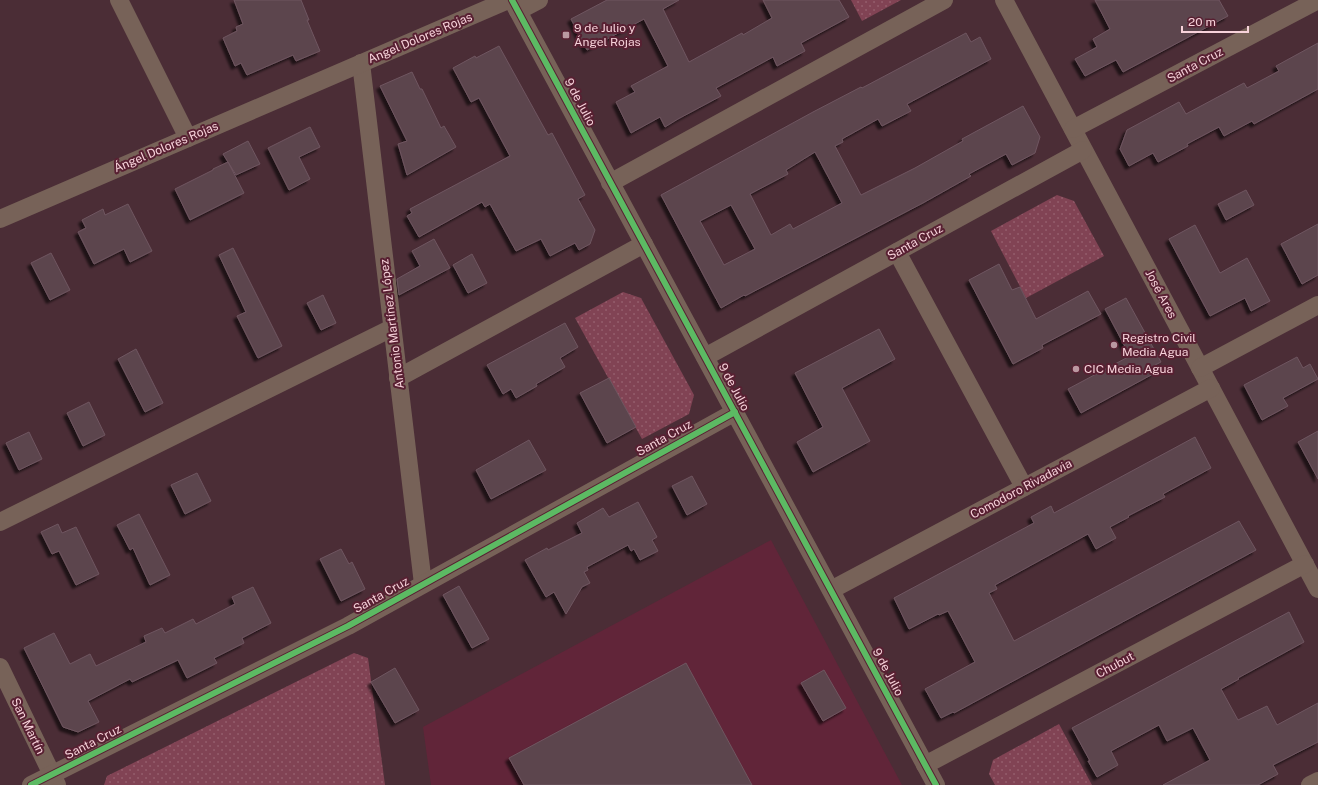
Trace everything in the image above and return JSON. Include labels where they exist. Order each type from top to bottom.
[{"type":"street","points":[[119,0],[188,138]]},
{"type":"street","name":"Angel Dolores Rojas","points":[[333,76],[362,63],[513,4],[539,0]]},
{"type":"street","points":[[610,183],[944,0]]},
{"type":"street","name":"José Ares","points":[[1004,0],[1318,589]]},
{"type":"street","name":"Santa Cruz","points":[[1073,129],[1318,0]]},
{"type":"street","name":"9 de Julio","points":[[513,4],[936,785]]},
{"type":"street","name":"Antonio Martínez López","points":[[362,63],[423,584]]},
{"type":"street","name":"Ángel Dolores Rojas","points":[[0,219],[333,76]]},
{"type":"street","name":"Santa Cruz","points":[[705,357],[1083,150]]},
{"type":"street","points":[[398,378],[644,244]]},
{"type":"street","points":[[897,252],[1024,487]]},
{"type":"street","points":[[1200,368],[1318,305]]},
{"type":"street","points":[[0,522],[392,328]]},
{"type":"street","name":"Comodoro Rivadavia","points":[[831,590],[1211,388]]},
{"type":"street","name":"Santa Cruz","points":[[32,785],[54,780],[348,626],[735,412]]},
{"type":"street","name":"Chubut","points":[[925,765],[1305,564]]},
{"type":"street","name":"San Martín","points":[[0,667],[54,780]]},
{"type":"street","points":[[1310,785],[1318,781]]},
{"type":"shaded area","points":[[851,0],[901,0],[862,21]]},
{"type":"shaded area","points":[[1057,195],[1074,201],[1104,256],[1026,298],[991,231]]},
{"type":"shaded area","points":[[623,292],[641,298],[694,395],[689,414],[642,439],[575,318]]},
{"type":"shaded area","points":[[771,540],[902,785],[431,785],[423,727]]},
{"type":"shaded area","points":[[354,653],[368,658],[385,785],[104,785],[107,776]]},
{"type":"shaded area","points":[[1059,724],[1092,785],[995,785],[989,774],[993,760]]},
{"type":"building","points":[[234,0],[301,0],[309,20],[307,20],[320,51],[296,61],[293,55],[247,75],[241,63],[235,66],[223,38],[237,31],[236,27],[243,24]]},
{"type":"building","points":[[607,0],[679,0],[663,9],[689,62],[742,33],[743,35],[772,18],[763,0],[839,0],[849,17],[801,43],[805,51],[777,66],[773,57],[716,88],[721,96],[665,127],[660,117],[631,133],[616,102],[635,92],[631,86],[668,66],[644,19],[587,50],[571,19]]},
{"type":"building","points":[[1095,0],[1219,0],[1228,16],[1123,72],[1116,60],[1085,76],[1075,59],[1097,47],[1093,39],[1110,29]]},
{"type":"building","points":[[966,33],[971,42],[980,37],[991,59],[907,104],[911,111],[882,126],[878,119],[842,139],[843,142],[835,146],[861,195],[915,168],[963,141],[962,139],[1023,106],[1040,137],[1035,153],[1012,165],[1006,154],[969,174],[971,176],[923,203],[721,308],[661,195],[813,112],[861,87],[862,88]],"holes":[[[815,152],[842,203],[793,229],[790,224],[771,235],[750,194],[788,174],[786,170]],[[731,205],[755,249],[724,265],[700,221]]]},
{"type":"building","points":[[1318,43],[1318,89],[1254,124],[1252,121],[1224,136],[1219,127],[1158,162],[1153,153],[1129,166],[1120,149],[1127,130],[1179,102],[1186,114],[1244,83],[1247,88],[1279,71],[1276,66]]},
{"type":"building","points":[[499,46],[548,135],[552,133],[585,195],[578,199],[595,230],[590,244],[579,250],[575,243],[550,256],[541,239],[516,251],[490,204],[485,207],[482,202],[419,237],[407,216],[412,213],[410,209],[510,156],[479,98],[471,102],[453,68],[475,56],[476,58]]},
{"type":"building","points":[[412,72],[441,128],[444,126],[456,147],[407,175],[398,144],[407,141],[380,86]]},
{"type":"building","points":[[310,127],[320,147],[299,157],[310,179],[289,190],[268,148]]},
{"type":"building","points":[[248,141],[260,164],[236,175],[223,154]]},
{"type":"building","points":[[228,162],[244,193],[190,220],[175,189]]},
{"type":"building","points":[[1246,190],[1254,205],[1226,220],[1218,204]]},
{"type":"building","points":[[128,204],[152,251],[130,262],[124,249],[94,264],[78,232],[86,228],[82,220],[103,209],[105,215]]},
{"type":"building","points":[[1318,224],[1318,275],[1302,284],[1281,244]]},
{"type":"building","points":[[1195,225],[1220,273],[1247,258],[1270,301],[1251,311],[1245,298],[1210,316],[1169,239]]},
{"type":"building","points":[[434,239],[450,268],[399,295],[397,279],[420,266],[412,251]]},
{"type":"building","points":[[233,248],[282,346],[258,358],[237,316],[246,312],[219,255]]},
{"type":"building","points":[[51,253],[70,290],[50,300],[31,263]]},
{"type":"building","points":[[472,254],[487,283],[468,293],[453,265]]},
{"type":"building","points":[[999,264],[1012,290],[1020,287],[1036,319],[1088,291],[1101,314],[1042,345],[1043,348],[1013,364],[969,280]]},
{"type":"building","points":[[323,295],[336,323],[321,330],[307,303]]},
{"type":"building","points":[[1126,298],[1161,362],[1155,365],[1158,370],[1081,413],[1068,389],[1130,356],[1105,309]]},
{"type":"building","points":[[565,323],[578,347],[560,358],[565,367],[516,398],[511,389],[503,394],[487,365]]},
{"type":"building","points":[[879,329],[895,359],[842,388],[870,441],[813,472],[797,442],[823,427],[795,373]]},
{"type":"building","points":[[136,349],[163,403],[145,412],[118,359]]},
{"type":"building","points":[[1297,357],[1303,368],[1310,364],[1318,379],[1283,398],[1288,406],[1262,420],[1244,385]]},
{"type":"building","points":[[609,378],[636,427],[607,443],[580,393]]},
{"type":"building","points":[[89,402],[105,435],[83,446],[67,413]]},
{"type":"building","points":[[1318,431],[1318,479],[1298,442]]},
{"type":"building","points":[[29,432],[42,459],[19,470],[6,443]]},
{"type":"building","points":[[1195,437],[1211,468],[1163,494],[1165,497],[1110,527],[1116,538],[1096,549],[1088,534],[995,585],[997,589],[989,593],[1014,641],[1239,521],[1256,550],[954,713],[953,712],[941,718],[925,689],[975,662],[948,611],[939,615],[938,614],[909,629],[894,598],[1034,523],[1031,517],[1051,506],[1054,513]]},
{"type":"building","points":[[529,440],[546,470],[491,499],[476,470]]},
{"type":"building","points":[[197,473],[211,501],[185,514],[171,485]]},
{"type":"building","points":[[692,476],[707,504],[687,515],[672,486]]},
{"type":"building","points":[[638,502],[657,537],[652,540],[658,551],[640,560],[634,549],[631,551],[628,545],[587,567],[588,570],[584,572],[590,583],[582,587],[566,614],[554,592],[546,597],[525,560],[547,548],[548,550],[582,533],[577,523],[603,508],[609,517]]},
{"type":"building","points":[[139,514],[170,575],[150,585],[133,548],[130,550],[117,525]]},
{"type":"building","points":[[58,524],[62,533],[76,527],[99,574],[76,585],[59,551],[52,554],[41,532]]},
{"type":"building","points":[[341,549],[349,564],[352,562],[365,589],[341,601],[320,559]]},
{"type":"building","points":[[459,586],[489,639],[472,648],[443,595]]},
{"type":"building","points":[[253,587],[271,623],[242,638],[244,643],[214,658],[217,663],[187,678],[178,660],[132,682],[130,679],[88,701],[99,722],[78,732],[63,727],[24,648],[54,633],[70,664],[90,654],[96,666],[146,642],[144,636],[162,628],[165,633],[193,619],[196,624],[235,604],[232,597]]},
{"type":"building","points":[[1289,612],[1304,642],[1221,689],[1238,720],[1267,706],[1277,725],[1318,703],[1318,742],[1273,765],[1278,774],[1258,785],[1163,785],[1210,760],[1193,728],[1167,741],[1159,725],[1111,751],[1118,765],[1097,777],[1072,728]]},
{"type":"building","points":[[686,663],[752,785],[524,785],[509,758]]},
{"type":"building","points":[[395,668],[419,710],[395,723],[371,682]]},
{"type":"building","points":[[824,670],[846,708],[823,721],[801,683]]},
{"type":"cycle path","points":[[512,0],[936,785]]},
{"type":"cycle path","points":[[31,785],[348,626],[735,412]]},
{"type":"place","name":"9 de Julio y Ángel Rojas","points":[[566,35]]},
{"type":"place","name":"Registro Civil Media Agua","points":[[1114,345]]},
{"type":"place","name":"CIC Media Agua","points":[[1076,369]]}]
